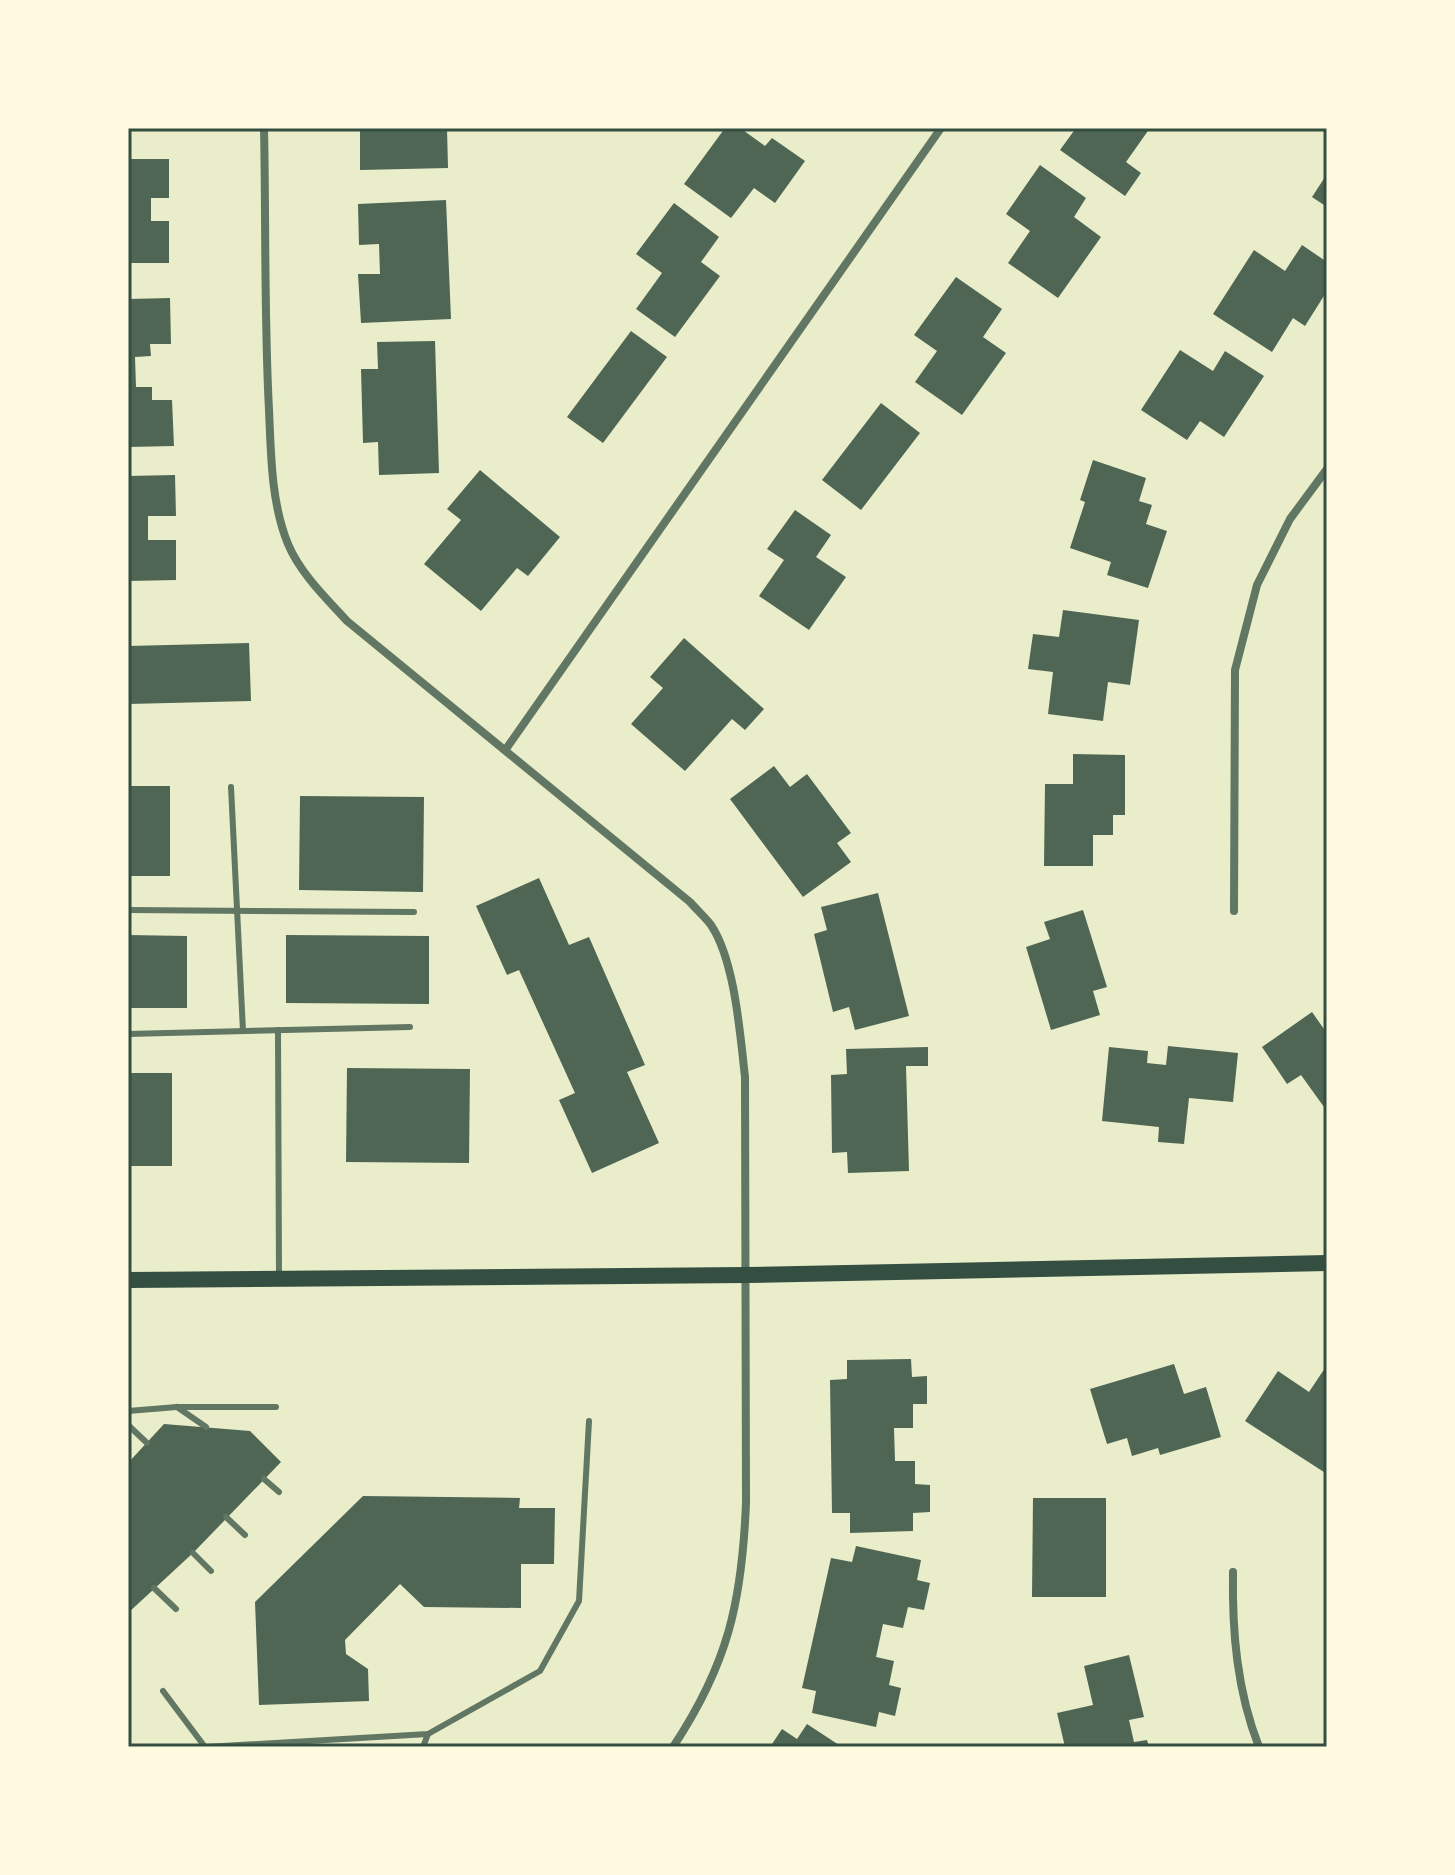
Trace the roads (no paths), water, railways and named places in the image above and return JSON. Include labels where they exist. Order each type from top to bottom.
[{"type":"main road","points":[[128,1280],[746,1275],[1327,1263]]},
{"type":"street","points":[[264,128],[271,456],[282,526],[289,547],[315,587],[347,621],[690,902],[712,926],[724,954],[738,1015],[745,1077],[744,1563],[734,1618],[719,1663],[695,1714],[673,1747]]},
{"type":"street","points":[[506,749],[941,128]]},
{"type":"street","points":[[1234,911],[1235,670],[1257,585],[1290,519],[1327,469]]},
{"type":"street","points":[[1233,1572],[1238,1672],[1250,1724],[1259,1747]]},
{"type":"lane","points":[[231,787],[243,1031]]},
{"type":"lane","points":[[128,910],[414,912]]},
{"type":"lane","points":[[128,1034],[410,1027]]},
{"type":"lane","points":[[278,1030],[279,1279]]},
{"type":"lane","points":[[177,1407],[206,1427]]},
{"type":"lane","points":[[128,1411],[177,1407],[276,1407]]},
{"type":"lane","points":[[163,1691],[205,1747],[428,1734],[540,1671],[579,1601],[589,1421]]},
{"type":"lane","points":[[128,1425],[147,1443]]},
{"type":"lane","points":[[264,1479],[279,1492]]},
{"type":"lane","points":[[226,1517],[245,1535]]},
{"type":"lane","points":[[193,1553],[211,1571]]},
{"type":"lane","points":[[154,1588],[176,1609]]},
{"type":"lane","points":[[423,1747],[428,1734]]}]
